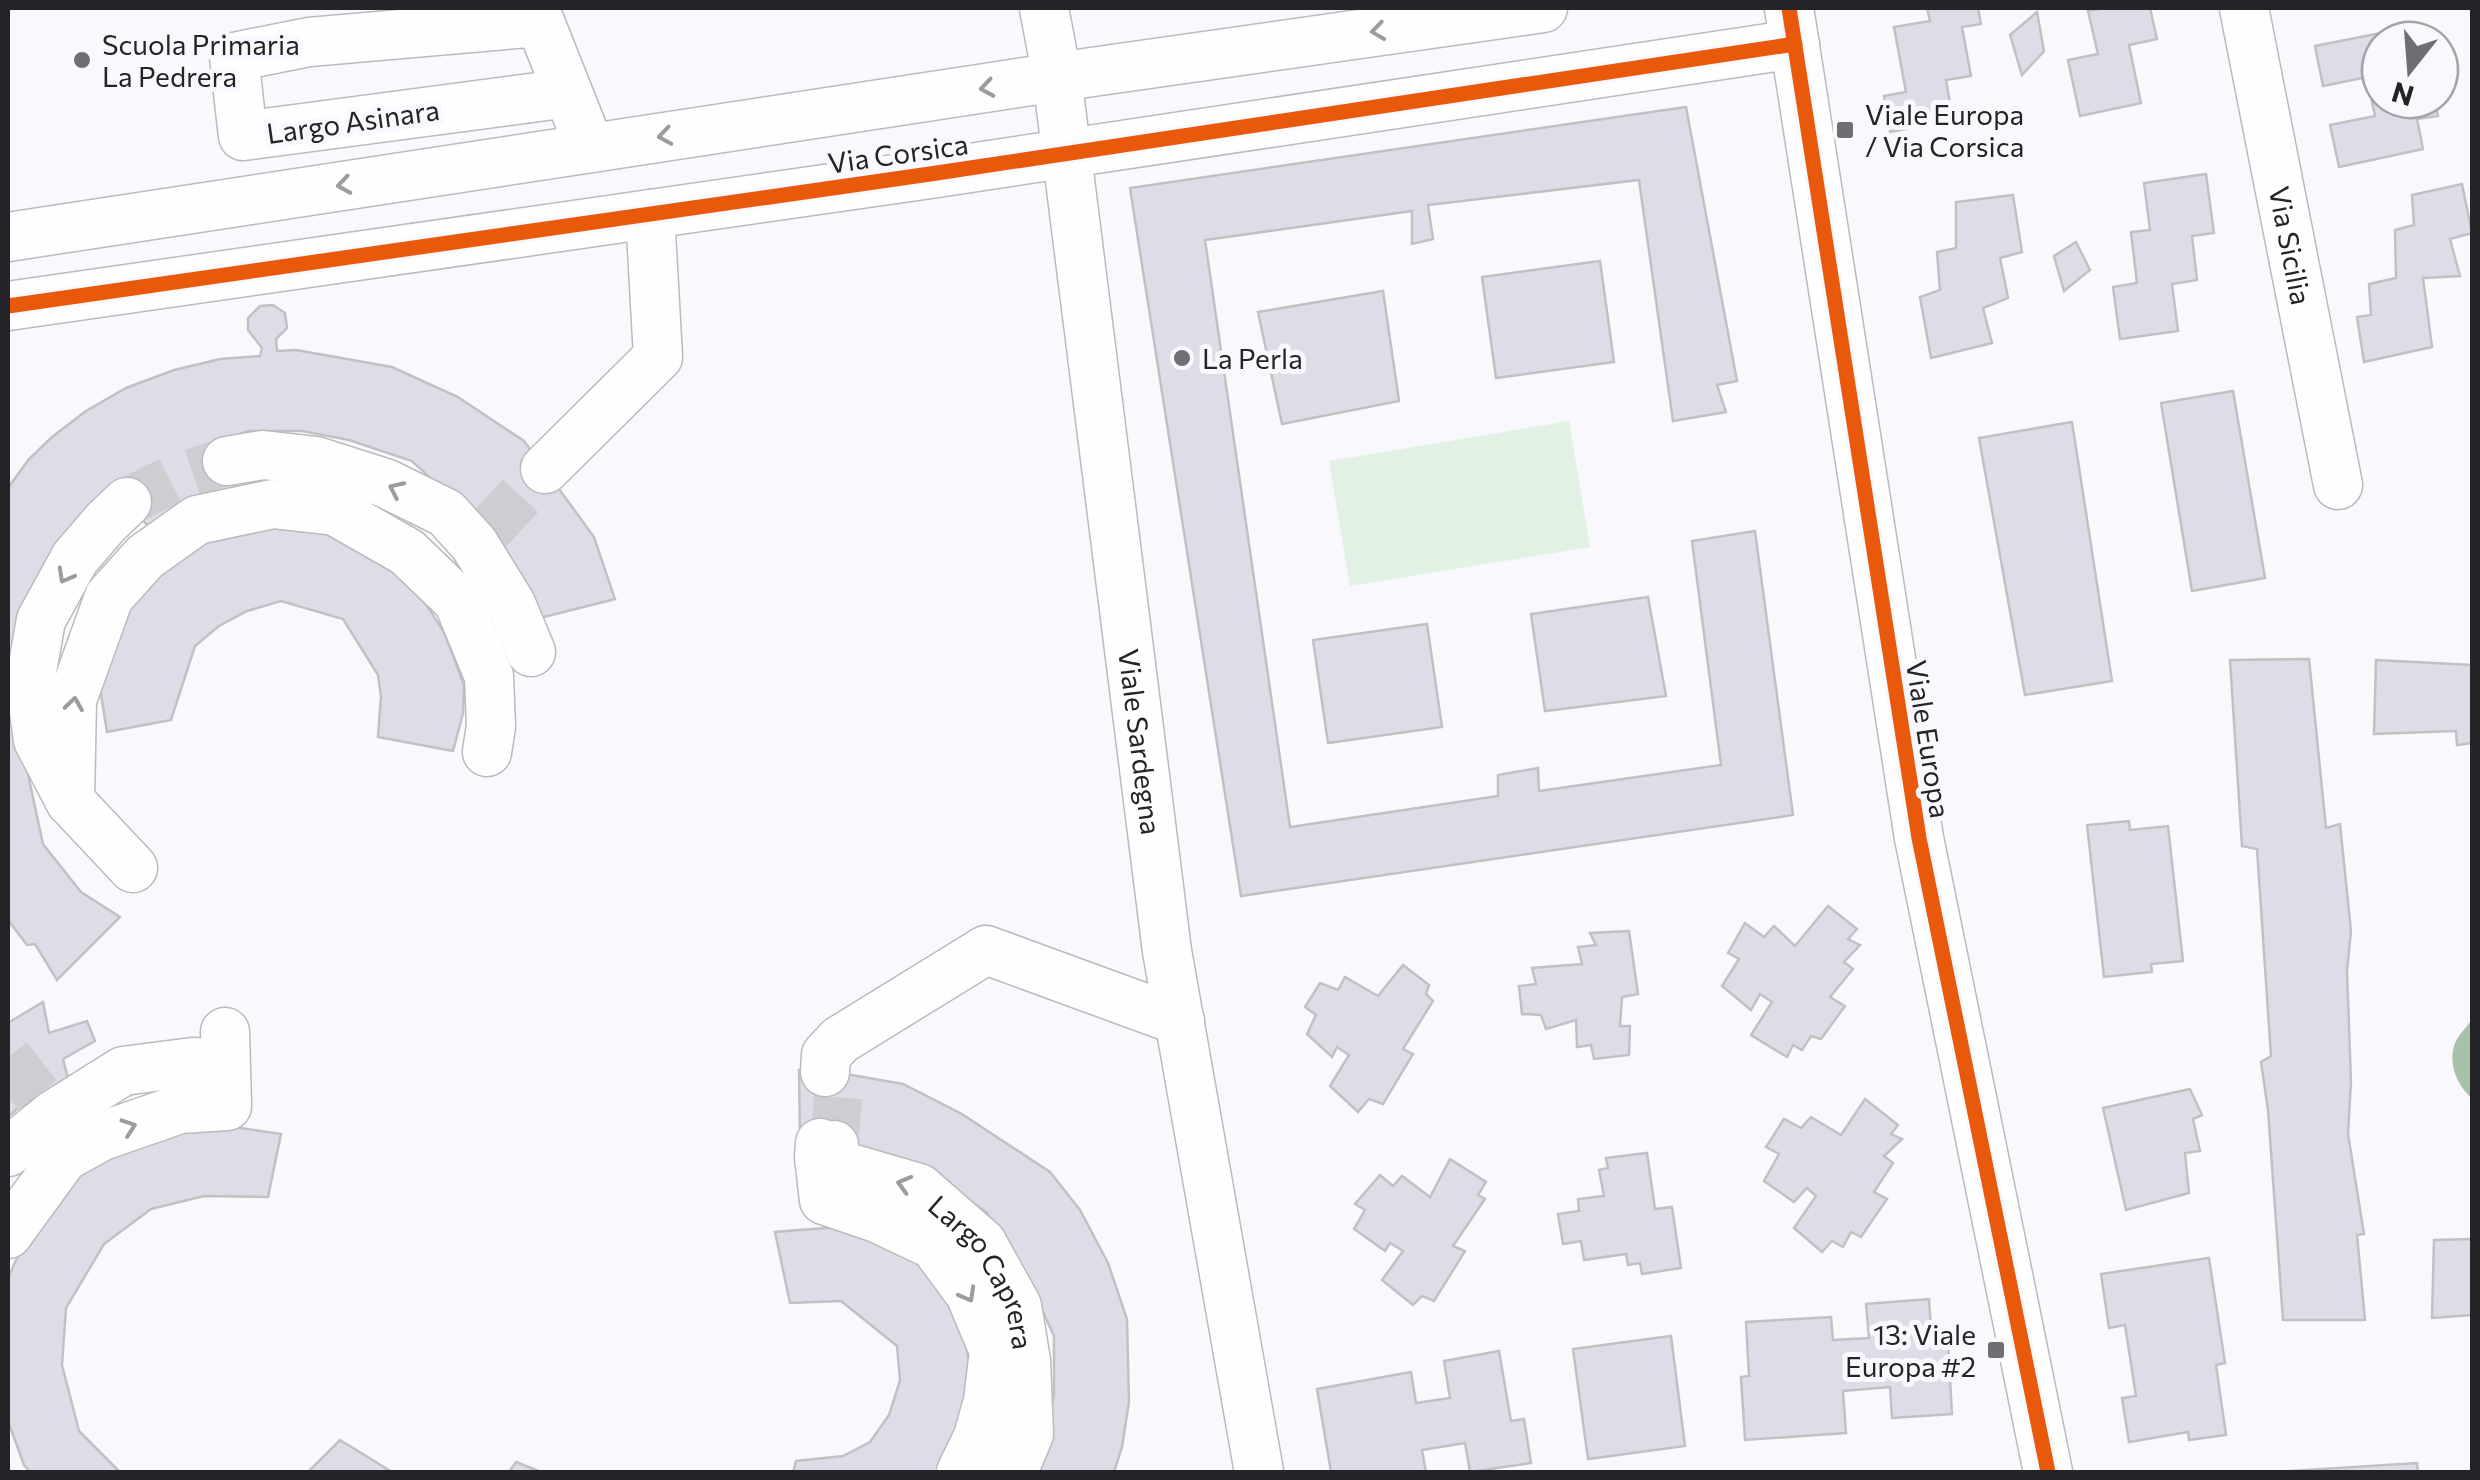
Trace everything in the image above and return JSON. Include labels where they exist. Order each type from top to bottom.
[{"type":"street","name":"Viale Sardegna","points":[[1044,8],[1057,77],[1168,951],[1259,1472]]},
{"type":"street","name":"Via Corsica","points":[[8,237],[1057,77],[1543,8]]},
{"type":"street","name":"Via Sicilia","points":[[2244,8],[2338,485]]},
{"type":"street","name":"Largo Asinara","points":[[568,92],[242,136],[234,57],[310,42],[540,22],[568,92],[590,148]]},
{"type":"street","name":"Via Corsica","points":[[8,306],[1067,154],[1792,26]]},
{"type":"street","name":"Viale Europa","points":[[1792,26],[1919,838],[2048,1472]]},
{"type":"street","points":[[545,470],[658,357],[650,214]]},
{"type":"street","points":[[228,461],[262,455],[316,461],[385,483],[446,513],[481,538],[531,652]]},
{"type":"street","points":[[127,502],[75,558],[41,620],[30,682],[38,740],[70,802],[133,868]]},
{"type":"street","points":[[70,802],[72,700],[109,597],[145,558],[198,520],[273,504],[335,511],[407,552],[458,601],[489,676],[491,726],[487,752]]},
{"type":"street","points":[[435,579],[481,538]]},
{"type":"street","points":[[835,1062],[986,950],[1180,1021]]},
{"type":"street","points":[[8,1152],[122,1071],[193,1062],[226,1067]]},
{"type":"street","points":[[8,1234],[64,1157],[56,1120]]},
{"type":"street","name":"Largo Caprera","points":[[961,1472],[978,1437],[988,1401],[994,1350],[970,1294],[934,1245],[877,1218],[824,1200],[818,1157],[827,1144],[832,1158],[843,1166],[919,1188],[982,1243],[1017,1306],[1026,1361],[1029,1434],[1012,1472]]},
{"type":"shaded area","points":[[1569,421],[1590,547],[1350,586],[1329,461]]},
{"type":"shaded area","points":[[2472,1019],[2472,1098],[2457,1079],[2452,1055],[2457,1039]]},
{"type":"building","points":[[1927,8],[1978,8],[1981,24],[1962,27],[1971,76],[1946,80],[1953,120],[1890,132],[1884,96],[1906,92],[1894,27],[1930,21]]},
{"type":"building","points":[[2150,8],[2157,39],[2129,45],[2141,103],[2080,116],[2068,60],[2098,54],[2088,11]]},
{"type":"building","points":[[2037,12],[2044,51],[2022,75],[2010,35]]},
{"type":"building","points":[[2360,37],[2360,78],[2323,86],[2315,46]]},
{"type":"building","points":[[1686,107],[1737,381],[1717,385],[1726,412],[1673,421],[1639,180],[1428,205],[1433,239],[1412,244],[1412,211],[1205,240],[1290,827],[1498,796],[1498,775],[1538,768],[1539,791],[1721,765],[1692,541],[1755,531],[1793,815],[1241,896],[1130,188]]},
{"type":"building","points":[[2360,119],[2417,120],[2423,149],[2339,167],[2330,125]]},
{"type":"building","points":[[2206,174],[2214,233],[2192,236],[2197,280],[2172,284],[2178,331],[2120,339],[2113,287],[2137,283],[2131,232],[2150,230],[2144,183]]},
{"type":"building","points":[[2462,184],[2472,233],[2450,239],[2460,276],[2423,278],[2432,347],[2364,362],[2357,317],[2371,315],[2369,284],[2396,278],[2395,230],[2414,225],[2412,195]]},
{"type":"building","points":[[2013,195],[2022,252],[2000,258],[2008,298],[1983,308],[1992,343],[1931,358],[1920,297],[1940,290],[1937,252],[1956,248],[1956,202]]},
{"type":"building","points":[[2076,242],[2090,270],[2064,291],[2054,256]]},
{"type":"building","points":[[1600,261],[1614,362],[1496,378],[1482,277]]},
{"type":"building","points":[[1383,291],[1399,401],[1282,424],[1258,312]]},
{"type":"building","points":[[273,305],[285,313],[287,328],[276,339],[277,351],[296,350],[392,367],[458,397],[524,441],[594,537],[615,599],[536,619],[497,539],[412,461],[349,440],[302,431],[249,431],[222,440],[246,525],[347,536],[415,587],[444,632],[464,685],[463,713],[453,751],[378,737],[378,675],[343,619],[281,601],[247,611],[219,626],[195,646],[171,720],[107,732],[97,669],[107,629],[174,556],[127,502],[15,714],[43,844],[81,892],[120,917],[57,980],[35,944],[27,945],[8,920],[8,488],[29,459],[52,437],[126,388],[174,370],[220,359],[260,356],[262,348],[248,330],[248,318],[260,306]]},
{"type":"building","points":[[2233,391],[2265,578],[2192,591],[2161,403]]},
{"type":"building","points":[[2072,422],[2112,681],[2025,695],[1979,438]]},
{"type":"building","points":[[1648,597],[1666,696],[1545,711],[1531,614]]},
{"type":"building","points":[[1427,624],[1442,727],[1328,743],[1313,640]]},
{"type":"building","points":[[2309,659],[2326,828],[2340,824],[2351,931],[2347,971],[2351,1082],[2348,1134],[2364,1234],[2357,1235],[2365,1320],[2283,1320],[2261,1062],[2271,1056],[2257,849],[2242,846],[2230,660]]},
{"type":"building","points":[[2376,660],[2472,665],[2472,743],[2457,745],[2456,731],[2374,734]]},
{"type":"building","points":[[2129,821],[2130,830],[2168,826],[2183,961],[2151,964],[2152,972],[2104,977],[2087,825]]},
{"type":"building","points":[[1828,906],[1857,929],[1848,939],[1860,945],[1844,962],[1853,969],[1830,997],[1845,1006],[1821,1039],[1811,1036],[1802,1050],[1793,1045],[1787,1057],[1751,1035],[1772,1002],[1760,994],[1751,1010],[1722,986],[1739,959],[1728,953],[1745,923],[1764,937],[1774,926],[1795,946]]},
{"type":"building","points":[[1629,931],[1638,994],[1622,997],[1620,1026],[1630,1026],[1629,1055],[1594,1059],[1591,1045],[1577,1047],[1576,1020],[1546,1029],[1541,1015],[1522,1014],[1519,986],[1536,984],[1532,968],[1582,964],[1578,947],[1596,945],[1590,933]]},
{"type":"building","points":[[1403,965],[1429,985],[1426,994],[1433,1001],[1403,1049],[1413,1054],[1383,1104],[1369,1099],[1358,1112],[1330,1086],[1349,1055],[1337,1047],[1332,1057],[1307,1034],[1316,1015],[1305,1007],[1320,983],[1338,990],[1345,977],[1378,996]]},
{"type":"building","points":[[43,1002],[49,1033],[87,1021],[95,1041],[63,1059],[69,1082],[19,1107],[8,1117],[8,1023]]},
{"type":"building","points":[[799,1070],[903,1084],[962,1114],[1050,1172],[1080,1210],[1108,1263],[1127,1319],[1129,1402],[1114,1472],[1030,1472],[1054,1395],[1054,1336],[1021,1264],[986,1212],[935,1177],[800,1140]]},
{"type":"building","points":[[2190,1089],[2202,1115],[2193,1119],[2200,1151],[2185,1153],[2189,1193],[2126,1210],[2103,1108]]},
{"type":"building","points":[[1865,1099],[1898,1125],[1891,1134],[1902,1139],[1884,1156],[1893,1163],[1874,1192],[1887,1199],[1861,1237],[1851,1232],[1843,1247],[1832,1241],[1822,1252],[1794,1228],[1816,1196],[1807,1188],[1794,1202],[1764,1181],[1779,1154],[1766,1147],[1784,1119],[1801,1128],[1811,1117],[1841,1135]]},
{"type":"building","points":[[199,1122],[281,1134],[268,1197],[204,1196],[151,1209],[104,1244],[66,1308],[62,1365],[79,1431],[120,1472],[30,1472],[8,1421],[8,1278],[40,1207],[112,1149]]},
{"type":"building","points":[[1647,1153],[1655,1209],[1672,1207],[1681,1268],[1642,1274],[1640,1263],[1628,1265],[1626,1254],[1584,1260],[1581,1241],[1563,1244],[1558,1214],[1579,1211],[1578,1199],[1604,1196],[1599,1170],[1608,1168],[1606,1158]]},
{"type":"building","points":[[1450,1159],[1486,1182],[1478,1195],[1485,1199],[1453,1246],[1465,1251],[1434,1301],[1422,1296],[1413,1305],[1382,1280],[1403,1251],[1390,1243],[1385,1251],[1354,1229],[1365,1210],[1355,1204],[1380,1175],[1393,1186],[1402,1176],[1430,1197]]},
{"type":"building","points":[[837,1227],[907,1252],[939,1285],[962,1321],[972,1379],[946,1472],[793,1472],[796,1461],[843,1456],[870,1442],[889,1415],[900,1380],[897,1346],[841,1301],[790,1303],[775,1232]]},
{"type":"building","points":[[2472,1239],[2472,1315],[2432,1318],[2434,1240]]},
{"type":"building","points":[[2209,1258],[2225,1363],[2216,1365],[2226,1435],[2189,1440],[2188,1432],[2129,1442],[2122,1398],[2136,1396],[2125,1325],[2109,1328],[2101,1274]]},
{"type":"building","points":[[1929,1299],[1932,1344],[1948,1343],[1952,1414],[1892,1418],[1890,1387],[1843,1391],[1846,1433],[1745,1440],[1741,1377],[1749,1376],[1746,1322],[1831,1317],[1833,1340],[1869,1338],[1866,1304]]},
{"type":"building","points":[[1671,1336],[1685,1446],[1588,1459],[1573,1349]]},
{"type":"building","points":[[1499,1351],[1511,1421],[1524,1419],[1531,1463],[1470,1472],[1465,1443],[1422,1450],[1426,1472],[1331,1472],[1317,1389],[1411,1372],[1416,1403],[1450,1398],[1444,1361]]},
{"type":"building","points":[[340,1440],[392,1472],[308,1472]]},
{"type":"building","points":[[516,1462],[541,1472],[509,1472]]},
{"type":"building","points":[[2417,1463],[2418,1472],[2273,1472]]},
{"type":"tunnel","points":[[127,502],[171,480],[227,461]]},
{"type":"tunnel","points":[[488,531],[545,469]]},
{"type":"tunnel","points":[[8,1057],[39,1097]]},
{"type":"tunnel","points":[[834,1145],[840,1074]]},
{"type":"cycle path","points":[[1789,8],[1919,838],[2048,1472]]},
{"type":"cycle path","points":[[8,306],[930,174],[1795,44]]},
{"type":"place","name":"Scuola Primaria La Pedrera","points":[[82,60]]},
{"type":"place","name":"Viale Europa / Via Corsica","points":[[1845,130]]},
{"type":"place","name":"La Perla","points":[[1182,358]]},
{"type":"place","name":"13: Viale Europa #2","points":[[1996,1350]]}]
